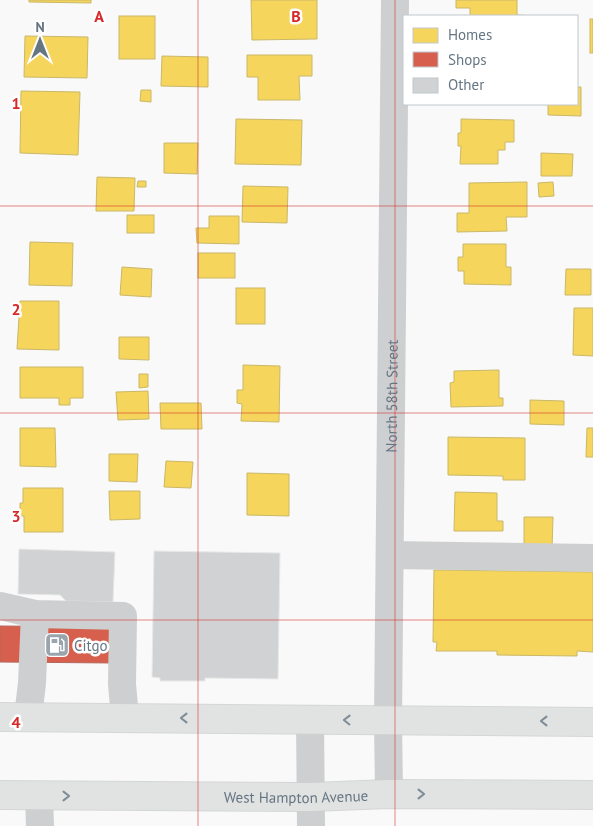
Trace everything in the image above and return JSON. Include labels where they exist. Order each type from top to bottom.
[{"type":"main road","points":[[0,717],[310,718],[388,721],[593,722]]},
{"type":"main road","name":"West Hampton Avenue","points":[[0,795],[311,798],[389,794],[593,795]]},
{"type":"street","name":"North 58th Street","points":[[389,794],[388,721],[395,0]]},
{"type":"street","points":[[390,555],[593,558]]},
{"type":"street","points":[[0,606],[35,614],[123,616],[122,684],[125,718]]},
{"type":"street","points":[[28,717],[32,683],[35,614]]},
{"type":"street","points":[[310,718],[310,826]]},
{"type":"street","points":[[39,795],[40,826]]},
{"type":"building: Homes","points":[[29,0],[91,0],[91,3],[29,2]]},
{"type":"building: Homes","points":[[251,0],[317,0],[317,39],[252,40]]},
{"type":"building: Homes","points":[[456,0],[517,0],[517,15],[470,15],[470,8],[456,8]]},
{"type":"building: Homes","points":[[119,16],[155,16],[155,59],[119,59]]},
{"type":"building: Homes","points":[[590,19],[593,19],[593,53],[590,53]]},
{"type":"building: Homes","points":[[25,36],[88,37],[87,78],[24,77]]},
{"type":"building: Homes","points":[[247,55],[312,55],[312,76],[299,76],[300,100],[258,100],[258,77],[247,77]]},
{"type":"building: Homes","points":[[162,56],[208,57],[208,87],[161,86]]},
{"type":"building: Homes","points":[[578,87],[581,87],[581,116],[548,115],[548,105],[578,105]]},
{"type":"building: Homes","points":[[141,90],[151,90],[151,102],[140,101]]},
{"type":"building: Homes","points":[[21,91],[80,92],[78,155],[20,153]]},
{"type":"building: Homes","points":[[236,119],[302,120],[301,165],[235,164]]},
{"type":"building: Homes","points":[[461,119],[514,120],[514,142],[505,142],[505,150],[498,150],[498,164],[460,164],[461,146],[458,146],[458,133],[461,133]]},
{"type":"building: Homes","points":[[164,143],[198,143],[197,174],[164,173]]},
{"type":"building: Homes","points":[[541,153],[573,154],[572,176],[541,176]]},
{"type":"building: Homes","points":[[97,177],[135,178],[134,211],[96,211]]},
{"type":"building: Homes","points":[[138,181],[146,181],[146,187],[137,187]]},
{"type":"building: Homes","points":[[527,182],[527,217],[506,217],[507,231],[457,232],[457,213],[469,213],[469,183]]},
{"type":"building: Homes","points":[[553,182],[554,196],[539,197],[538,183]]},
{"type":"building: Homes","points":[[243,186],[288,187],[287,223],[242,222]]},
{"type":"building: Homes","points":[[127,215],[154,215],[154,233],[127,233]]},
{"type":"building: Homes","points":[[209,216],[239,216],[239,244],[197,243],[196,228],[209,228]]},
{"type":"building: Homes","points":[[30,242],[73,243],[72,286],[29,285]]},
{"type":"building: Homes","points":[[463,244],[506,244],[506,267],[511,267],[511,285],[464,284],[464,271],[458,271],[458,257],[463,257]]},
{"type":"building: Homes","points":[[198,253],[235,253],[235,278],[198,278]]},
{"type":"building: Homes","points":[[122,267],[152,269],[151,297],[120,295]]},
{"type":"building: Homes","points":[[566,269],[591,269],[591,295],[565,295]]},
{"type":"building: Homes","points":[[236,288],[265,288],[265,324],[236,324]]},
{"type":"building: Homes","points":[[20,301],[59,301],[59,350],[17,349]]},
{"type":"building: Homes","points":[[574,308],[593,308],[593,356],[573,355]]},
{"type":"building: Homes","points":[[119,337],[149,337],[149,360],[119,359]]},
{"type":"building: Homes","points":[[243,365],[280,366],[279,422],[241,421],[242,404],[237,403],[237,390],[243,390]]},
{"type":"building: Homes","points":[[20,367],[83,367],[83,398],[70,398],[70,405],[59,405],[59,398],[20,398]]},
{"type":"building: Homes","points":[[499,370],[499,398],[503,398],[503,406],[451,407],[450,383],[454,382],[454,371]]},
{"type":"building: Homes","points":[[139,374],[148,374],[148,387],[139,388]]},
{"type":"building: Homes","points":[[148,391],[149,419],[118,420],[116,392]]},
{"type":"building: Homes","points":[[530,400],[564,401],[564,425],[530,424]]},
{"type":"building: Homes","points":[[160,403],[201,403],[202,429],[161,429]]},
{"type":"building: Homes","points":[[20,428],[55,428],[56,467],[20,466]]},
{"type":"building: Homes","points":[[587,428],[593,428],[593,457],[586,457]]},
{"type":"building: Homes","points":[[448,437],[525,438],[525,480],[503,480],[503,476],[448,475]]},
{"type":"building: Homes","points":[[109,454],[138,454],[137,482],[109,481]]},
{"type":"building: Homes","points":[[166,461],[193,462],[191,488],[164,487]]},
{"type":"building: Homes","points":[[247,473],[289,474],[289,516],[247,515]]},
{"type":"building: Homes","points":[[23,488],[63,488],[63,532],[24,532],[24,516],[20,516],[20,503],[23,503]]},
{"type":"building: Homes","points":[[109,491],[140,491],[140,519],[110,520]]},
{"type":"building: Homes","points":[[455,492],[497,493],[497,521],[503,521],[503,531],[454,531]]},
{"type":"building: Homes","points":[[524,517],[553,517],[552,549],[524,549]]},
{"type":"building: Homes","points":[[434,570],[593,572],[593,652],[577,651],[577,656],[497,655],[497,651],[436,651],[437,642],[433,642]]},
{"type":"building: Shops","name":"Citgo","points":[[0,626],[114,627],[114,663],[0,662]]},
{"type":"building: Other","points":[[19,549],[115,552],[113,602],[66,601],[60,595],[18,594]]},
{"type":"building: Other","points":[[154,551],[280,553],[278,679],[205,678],[205,681],[160,681],[160,678],[152,677]]},
{"type":"place","name":"Citgo","points":[[57,645]]}]
